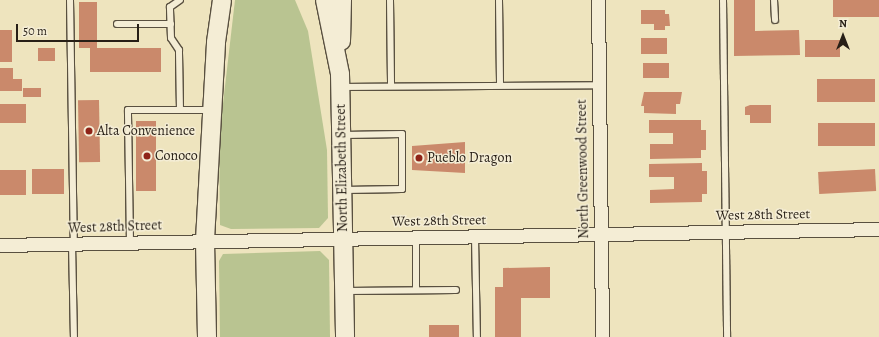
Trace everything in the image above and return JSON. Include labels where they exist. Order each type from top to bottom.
[{"type":"main road","points":[[209,0],[216,42]]},
{"type":"main road","points":[[207,337],[205,240],[216,42],[222,0]]},
{"type":"main road","name":"North Elizabeth Street","points":[[325,0],[340,80],[345,337]]},
{"type":"main road","points":[[340,80],[342,0]]},
{"type":"street","name":"North Greenwood Street","points":[[598,0],[602,337]]},
{"type":"street","name":"West 28th Street","points":[[0,245],[205,240],[416,238],[879,229]]},
{"type":"lane","points":[[70,0],[74,337]]},
{"type":"lane","points":[[180,0],[170,7],[171,38],[179,50],[180,110]]},
{"type":"lane","points":[[390,0],[391,86]]},
{"type":"lane","points":[[499,0],[500,85]]},
{"type":"lane","points":[[723,0],[727,337]]},
{"type":"lane","points":[[774,0],[775,20]]},
{"type":"lane","points":[[116,24],[171,24]]},
{"type":"lane","points":[[340,80],[391,86],[598,85]]},
{"type":"lane","points":[[130,242],[128,110],[212,110]]},
{"type":"lane","points":[[341,135],[402,134],[402,189],[342,190]]},
{"type":"lane","points":[[475,237],[476,337]]},
{"type":"lane","points":[[416,238],[416,290]]},
{"type":"lane","points":[[344,292],[456,290]]},
{"type":"green space","points":[[235,0],[295,0],[308,31],[327,150],[328,218],[319,228],[231,229],[220,225],[219,138]]},
{"type":"green space","points":[[320,251],[329,260],[330,337],[220,337],[219,261],[223,254]]},
{"type":"building","points":[[734,0],[755,0],[755,31],[799,30],[800,55],[734,56]]},
{"type":"building","points":[[833,0],[879,0],[879,17],[833,17]]},
{"type":"building","points":[[79,2],[97,2],[97,48],[79,48]]},
{"type":"building","points":[[641,10],[665,10],[665,14],[669,14],[670,26],[665,26],[665,30],[654,30],[654,24],[641,24]]},
{"type":"building","points":[[0,30],[12,30],[12,62],[0,62]]},
{"type":"building","points":[[641,38],[667,38],[667,54],[641,54]]},
{"type":"building","points":[[805,40],[840,40],[840,57],[805,57]]},
{"type":"building","points":[[38,48],[55,48],[55,61],[38,61]]},
{"type":"building","points":[[90,48],[161,48],[161,72],[90,72]]},
{"type":"building","points":[[643,63],[669,63],[669,78],[643,78]]},
{"type":"building","points":[[0,68],[13,68],[13,79],[22,79],[22,91],[0,91]]},
{"type":"building","points":[[817,79],[875,79],[875,102],[817,102]]},
{"type":"building","points":[[23,88],[41,88],[41,97],[23,97]]},
{"type":"building","points":[[644,92],[682,92],[680,104],[676,104],[676,114],[644,113],[644,106],[641,106]]},
{"type":"building","name":"Alta Convenience","points":[[78,100],[99,100],[100,162],[79,162]]},
{"type":"building","points":[[0,104],[26,104],[26,123],[0,123]]},
{"type":"building","points":[[750,105],[771,105],[771,123],[750,123],[750,115],[745,115],[745,107]]},
{"type":"building","points":[[649,120],[701,120],[701,130],[706,130],[706,150],[701,150],[701,158],[650,159],[650,144],[673,144],[673,133],[649,133]]},
{"type":"building","name":"Conoco","points":[[136,121],[156,121],[156,191],[136,191]]},
{"type":"building","points":[[818,123],[875,123],[875,146],[818,146]]},
{"type":"building","points":[[465,142],[465,173],[412,170],[412,146]]},
{"type":"building","points":[[702,163],[702,171],[707,171],[707,194],[702,194],[702,202],[650,203],[650,190],[674,189],[674,177],[649,177],[649,164]]},
{"type":"building","points":[[32,169],[64,169],[64,194],[32,194]]},
{"type":"building","points":[[875,169],[876,191],[819,194],[818,172]]},
{"type":"building","points":[[0,170],[26,170],[26,195],[0,195]]},
{"type":"building","points":[[550,267],[550,298],[521,298],[521,337],[495,337],[495,287],[503,287],[503,268]]},
{"type":"building","points":[[429,325],[459,325],[459,337],[429,337]]},
{"type":"place","name":"Alta Convenience","points":[[89,131]]},
{"type":"place","name":"Conoco","points":[[147,156]]},
{"type":"place","name":"Pueblo Dragon","points":[[419,158]]}]
